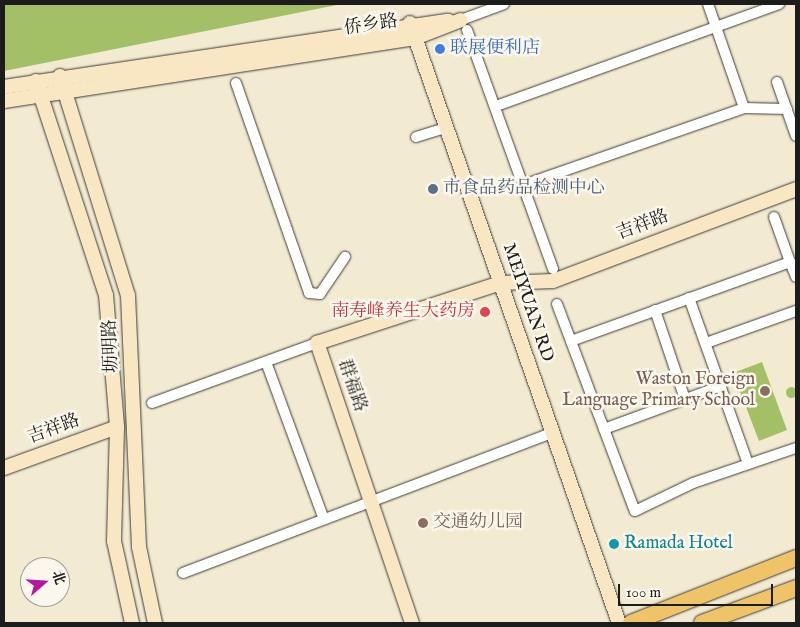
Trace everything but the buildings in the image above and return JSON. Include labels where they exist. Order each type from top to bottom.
[{"type":"main road","points":[[631,623],[796,558]]},
{"type":"main road","points":[[702,623],[796,588]]},
{"type":"street","points":[[504,4],[464,25],[496,106],[553,269]]},
{"type":"street","points":[[708,4],[744,108]]},
{"type":"street","points":[[496,106],[778,4]]},
{"type":"street","name":"侨乡路","points":[[4,87],[60,76],[410,23],[464,25]]},
{"type":"street","name":"MEIYUAN RD","points":[[410,23],[619,623]]},
{"type":"street","name":"侨乡路","points":[[4,101],[65,90],[415,38],[464,25]]},
{"type":"street","name":"坜明路","points":[[60,76],[128,295],[139,547],[155,623]]},
{"type":"street","name":"坜明路","points":[[36,81],[106,295],[117,427],[114,542],[132,623]]},
{"type":"street","points":[[236,82],[309,293],[320,294],[344,256]]},
{"type":"street","points":[[777,82],[796,136]]},
{"type":"street","points":[[529,183],[744,108],[787,109]]},
{"type":"street","points":[[416,137],[443,129]]},
{"type":"street","name":"吉祥路","points":[[501,283],[553,281],[796,189]]},
{"type":"street","points":[[774,217],[796,277]]},
{"type":"street","points":[[571,341],[790,262]]},
{"type":"street","name":"群福路","points":[[412,623],[317,343],[501,283]]},
{"type":"street","points":[[690,298],[748,464]]},
{"type":"street","points":[[557,304],[635,511],[693,483],[796,448]]},
{"type":"street","points":[[655,310],[686,399]]},
{"type":"street","points":[[706,343],[796,311]]},
{"type":"street","points":[[152,403],[317,343]]},
{"type":"street","points":[[266,362],[323,518]]},
{"type":"street","points":[[604,428],[721,386]]},
{"type":"street","name":"吉祥路","points":[[4,468],[117,427]]},
{"type":"street","points":[[183,573],[369,499],[552,433]]},
{"type":"green space","points":[[4,4],[342,4],[4,71]]},
{"type":"green space","points":[[762,362],[787,430],[759,441],[733,373]]},
{"type":"green space","points":[[791,386],[797,392],[791,398],[785,392]]},
{"type":"place","name":"联展便利店","points":[[440,49]]},
{"type":"place","name":"市食品药品检测中心","points":[[433,189]]},
{"type":"place","name":"南寿峰养生大药房","points":[[485,312]]},
{"type":"place","name":"Waston Foreign Language Primary School","points":[[765,391]]},
{"type":"place","name":"交通幼儿园","points":[[423,523]]},
{"type":"place","name":"Ramada Hotel","points":[[614,544]]}]
